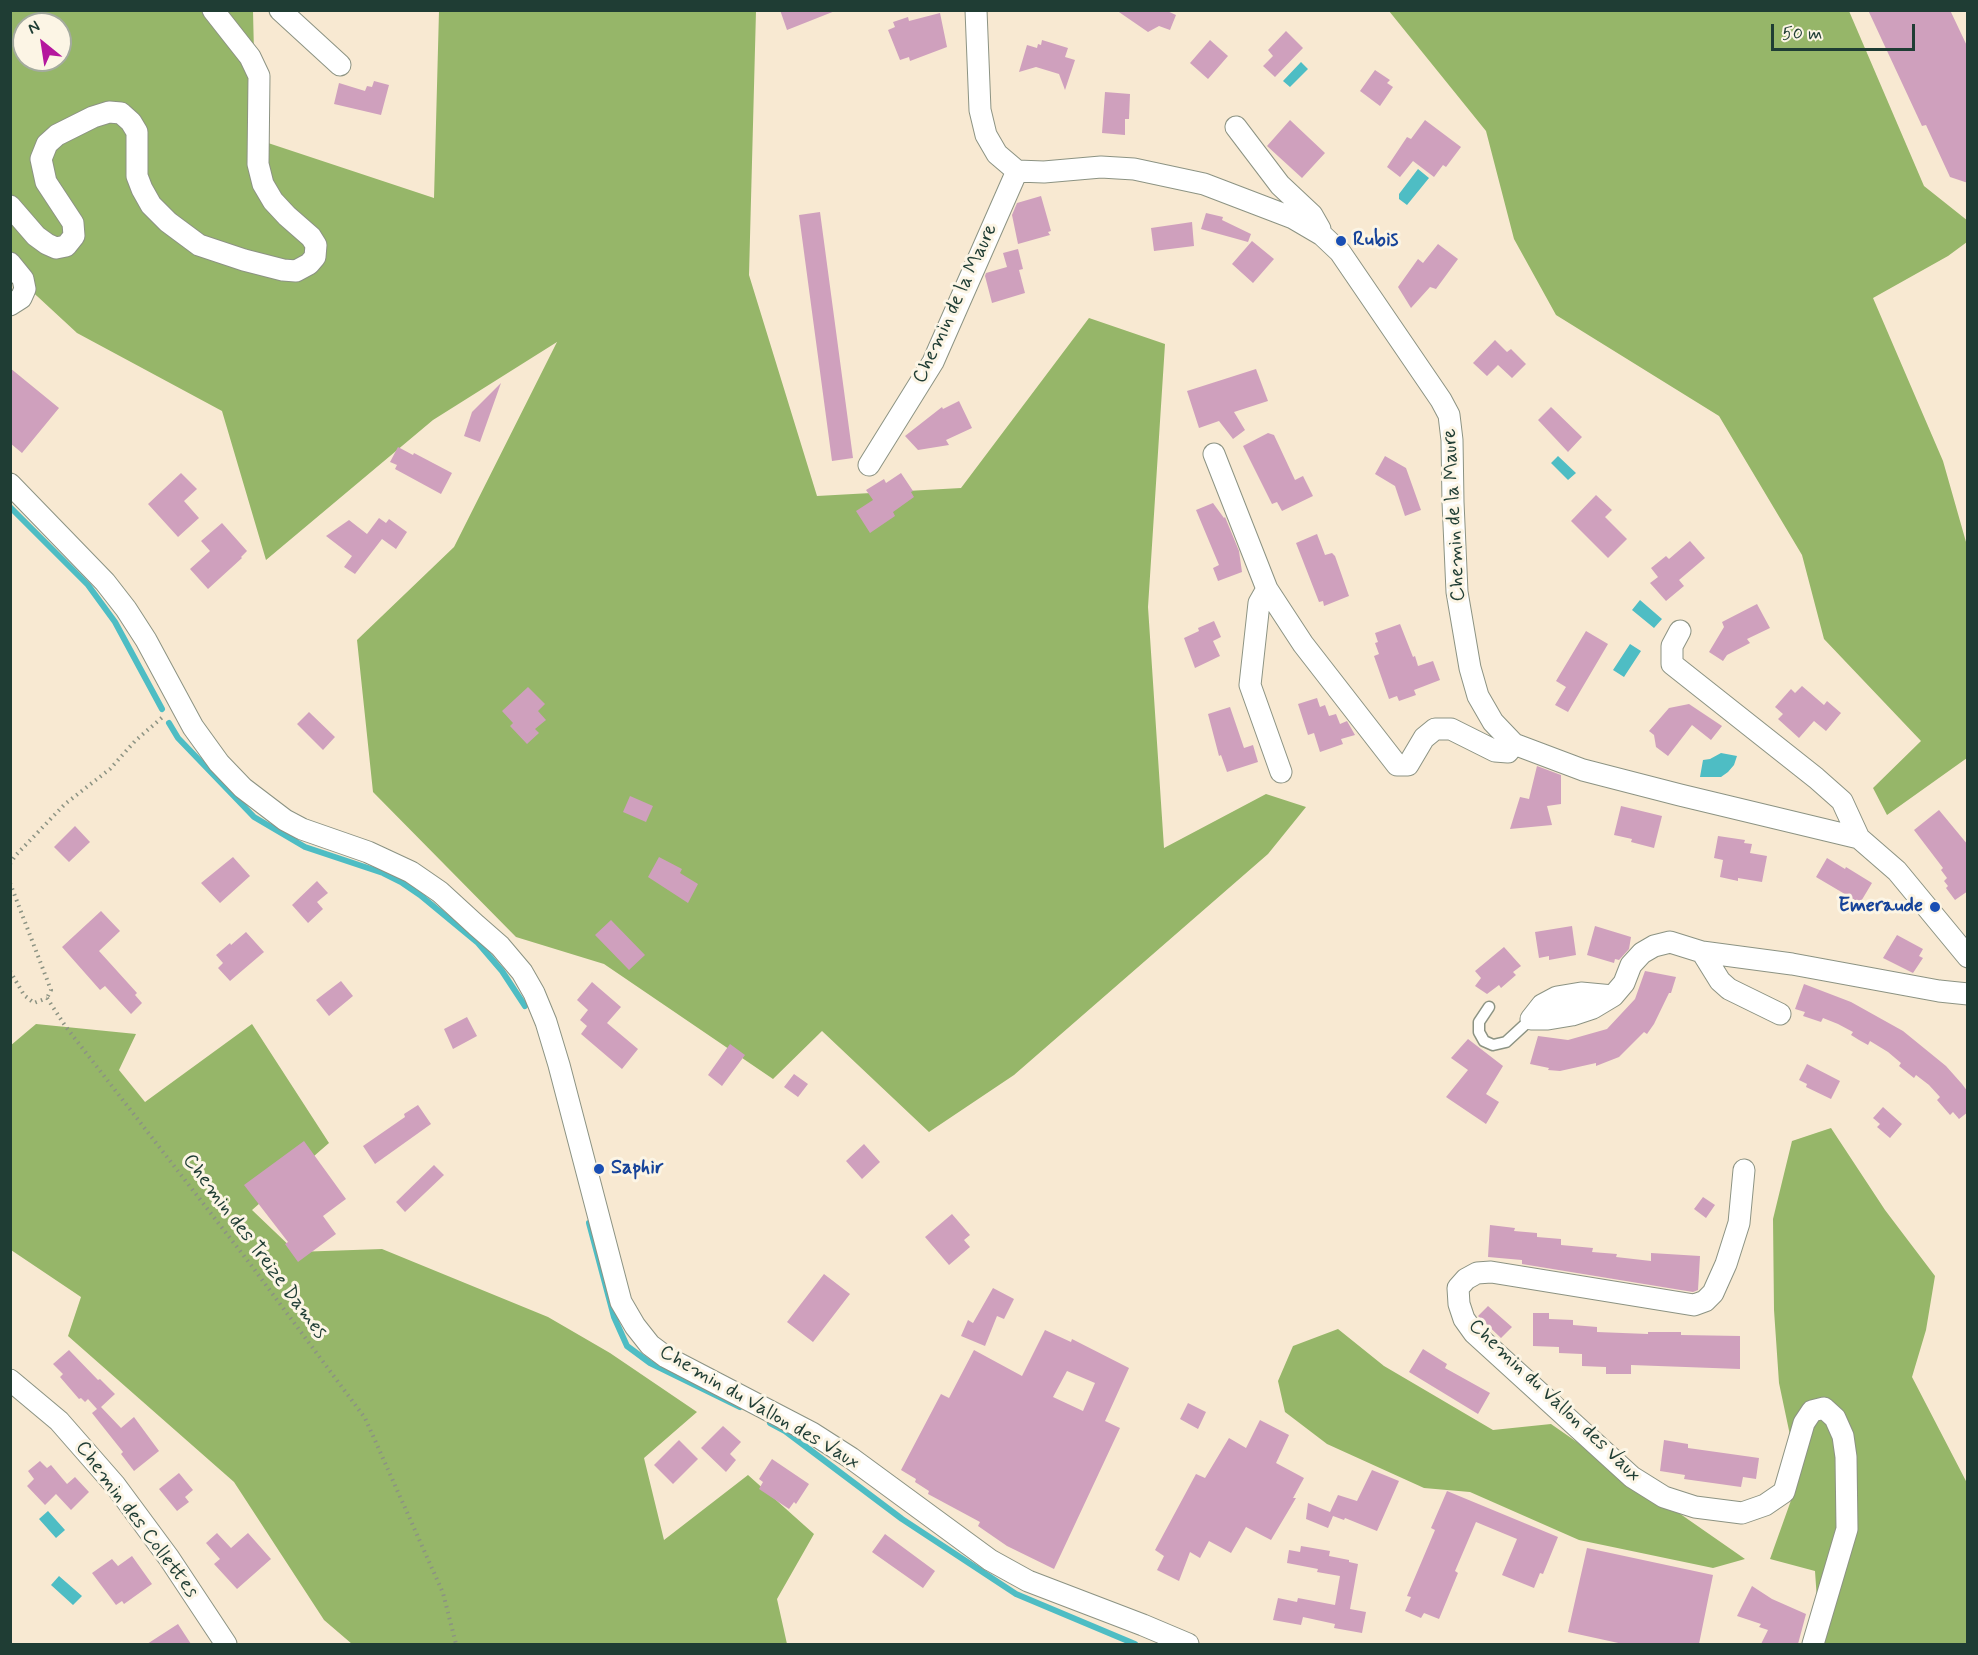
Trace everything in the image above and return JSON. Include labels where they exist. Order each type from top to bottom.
[{"type":"street","points":[[10,206],[36,236],[47,244],[56,248],[66,246],[74,236],[73,223],[46,182],[41,159],[47,144],[57,135],[93,117],[109,112],[121,113],[131,122],[137,132],[137,176],[142,189],[151,205],[168,222],[199,245],[244,260],[282,270],[296,271],[309,264],[315,257],[316,245],[312,237],[273,201],[263,184],[258,164],[259,76],[250,57],[213,10]]},
{"type":"street","points":[[280,10],[340,65]]},
{"type":"street","points":[[976,10],[980,110],[986,135],[997,154],[1017,171]]},
{"type":"street","points":[[1236,127],[1280,185],[1312,215],[1322,235]]},
{"type":"street","name":"Chemin de la Maure","points":[[869,465],[933,362],[1017,171],[1044,172],[1101,167],[1134,169],[1204,184],[1293,218],[1322,235],[1340,252],[1441,400],[1449,416],[1452,440],[1457,592],[1470,668],[1478,696],[1493,722],[1514,744],[1583,770],[1859,838],[1897,871],[1968,957]]},
{"type":"street","points":[[10,263],[23,279],[25,290],[21,298],[10,305]]},
{"type":"street","name":"Chemin de la Maure","points":[[1214,454],[1268,590],[1303,644],[1397,765],[1408,765],[1424,738],[1435,729],[1451,729],[1495,751],[1508,752],[1514,744]]},
{"type":"street","name":"Chemin du Vallon des Vaux","points":[[10,484],[105,582],[126,609],[146,640],[182,708],[219,763],[243,788],[285,820],[302,829],[368,852],[411,872],[440,892],[500,946],[522,972],[546,1022],[559,1065],[621,1302],[635,1326],[650,1344],[666,1356],[812,1433],[851,1458],[990,1560],[1028,1581],[1188,1644]]},
{"type":"street","points":[[1268,590],[1259,603],[1250,685],[1281,772]]},
{"type":"street","points":[[1680,631],[1672,646],[1672,664],[1842,801],[1859,838]]},
{"type":"street","points":[[1531,1019],[1572,1015],[1593,1008],[1613,996],[1624,983],[1632,965],[1642,953],[1654,946],[1670,942],[1702,952],[1792,964],[1939,991],[1968,994]]},
{"type":"street","points":[[1702,952],[1724,986],[1780,1014]]},
{"type":"street","name":"Chemin du Vallon des Vaux","points":[[1744,1170],[1739,1223],[1726,1264],[1713,1293],[1705,1301],[1694,1305],[1491,1272],[1476,1273],[1466,1279],[1458,1288],[1459,1304],[1464,1319],[1474,1333],[1632,1477],[1664,1497],[1695,1507],[1742,1513],[1765,1505],[1784,1492],[1804,1423],[1812,1411],[1824,1408],[1835,1418],[1843,1436],[1846,1457],[1847,1529],[1813,1644]]},
{"type":"street","name":"Chemin des Collettes","points":[[10,1380],[59,1421],[115,1485],[169,1558],[226,1644]]},
{"type":"lane","points":[[1489,1007],[1479,1022],[1479,1032],[1484,1041],[1493,1045],[1506,1042],[1531,1019]]},
{"type":"path","points":[[10,864],[65,804],[110,769],[135,741],[161,718],[182,708]]},
{"type":"path","name":"Chemin des Treize Dames","points":[[10,882],[51,990],[47,998],[66,1027],[251,1265],[365,1418],[443,1593],[456,1644]]},
{"type":"path","points":[[10,971],[24,995],[34,1003],[47,998]]},
{"type":"green space","points":[[10,11],[253,11],[256,139],[434,198],[439,11],[756,11],[749,275],[817,496],[961,488],[1089,318],[1165,344],[1148,607],[1164,848],[1266,794],[1306,807],[1268,854],[1014,1075],[929,1132],[822,1031],[773,1079],[604,964],[516,937],[373,792],[357,640],[454,547],[557,342],[433,420],[266,560],[222,411],[77,333],[11,272]]},
{"type":"green space","points":[[1389,11],[1849,11],[1924,186],[1968,221],[1967,242],[1948,256],[1873,298],[1943,461],[1968,549],[1967,758],[1887,815],[1873,788],[1921,741],[1824,639],[1802,555],[1719,416],[1556,315],[1514,239],[1486,131]]},
{"type":"green space","points":[[36,1024],[136,1034],[119,1070],[145,1102],[252,1024],[329,1143],[252,1210],[296,1252],[382,1249],[548,1317],[610,1353],[697,1412],[644,1458],[664,1540],[748,1475],[814,1534],[777,1599],[787,1644],[352,1644],[324,1620],[234,1482],[68,1336],[81,1297],[11,1250],[10,1046]]},
{"type":"green space","points":[[1831,1128],[1885,1210],[1935,1276],[1926,1330],[1912,1377],[1967,1483],[1967,1644],[1820,1644],[1815,1571],[1770,1559],[1799,1478],[1779,1383],[1774,1310],[1773,1219],[1792,1141]]},
{"type":"green space","points":[[1338,1329],[1384,1366],[1493,1430],[1551,1424],[1745,1559],[1713,1568],[1579,1540],[1470,1492],[1424,1488],[1327,1444],[1285,1412],[1278,1381],[1293,1346]]},
{"type":"water","points":[[1301,62],[1308,69],[1290,87],[1283,81]]},
{"type":"water","points":[[1418,169],[1429,178],[1407,205],[1399,199],[1399,194]]},
{"type":"water","points":[[1558,456],[1576,473],[1568,480],[1551,463]]},
{"type":"water","points":[[1640,600],[1662,619],[1654,628],[1632,610]]},
{"type":"water","points":[[1630,644],[1641,651],[1624,677],[1613,670]]},
{"type":"water","points":[[1721,753],[1737,756],[1728,772],[1721,777],[1700,777],[1703,760]]},
{"type":"water","points":[[48,1511],[65,1530],[56,1538],[39,1519]]},
{"type":"water","points":[[59,1576],[82,1596],[73,1605],[51,1585]]},
{"type":"building","points":[[780,10],[835,10],[835,11],[787,30]]},
{"type":"building","points":[[1116,10],[1165,10],[1176,15],[1170,30],[1159,26],[1148,32]]},
{"type":"building","points":[[1868,10],[1950,10],[1968,48],[1968,183],[1950,177],[1926,125],[1922,126]]},
{"type":"building","points":[[940,13],[947,47],[910,61],[909,57],[900,60],[888,30],[895,27],[893,22],[908,17],[909,21]]},
{"type":"building","points":[[1286,31],[1303,48],[1275,77],[1263,66],[1273,56],[1268,50]]},
{"type":"building","points":[[1042,40],[1068,48],[1065,57],[1075,60],[1065,90],[1059,74],[1036,67],[1019,72],[1027,45],[1037,48],[1038,44],[1041,45]]},
{"type":"building","points":[[1210,40],[1228,56],[1208,79],[1190,63]]},
{"type":"building","points":[[1375,70],[1390,80],[1387,83],[1393,87],[1380,106],[1360,91]]},
{"type":"building","points":[[374,81],[389,85],[381,115],[334,104],[339,83],[365,91],[367,86],[372,87]]},
{"type":"building","points":[[1105,92],[1130,94],[1129,119],[1125,119],[1125,135],[1102,133]]},
{"type":"building","points":[[1290,120],[1325,153],[1302,178],[1267,146]]},
{"type":"building","points":[[1425,120],[1461,147],[1446,167],[1443,165],[1434,177],[1413,161],[1400,177],[1387,167],[1407,137],[1411,139]]},
{"type":"building","points":[[1041,196],[1051,231],[1048,232],[1050,235],[1018,244],[1012,215],[1017,203]]},
{"type":"building","points":[[820,212],[853,458],[832,461],[799,215]]},
{"type":"building","points":[[1206,213],[1223,217],[1222,220],[1251,234],[1248,242],[1201,229]]},
{"type":"building","points":[[1192,222],[1194,246],[1154,251],[1151,228]]},
{"type":"building","points":[[1252,241],[1274,259],[1253,283],[1232,264]]},
{"type":"building","points":[[1438,244],[1458,259],[1436,289],[1430,287],[1411,308],[1398,287],[1418,259],[1423,263]]},
{"type":"building","points":[[1018,249],[1023,269],[1019,270],[1025,293],[992,303],[986,273],[1007,267],[1003,253]]},
{"type":"building","points":[[1495,340],[1507,352],[1511,349],[1526,364],[1512,378],[1498,365],[1487,376],[1473,363]]},
{"type":"building","points":[[10,368],[59,408],[22,453],[10,443]]},
{"type":"building","points":[[1256,369],[1268,401],[1234,412],[1245,430],[1233,439],[1219,421],[1199,428],[1187,391]]},
{"type":"building","points":[[501,383],[480,442],[464,436],[472,412]]},
{"type":"building","points":[[959,401],[972,428],[946,440],[949,445],[918,450],[905,436],[942,407],[943,409]]},
{"type":"building","points":[[1551,407],[1582,437],[1568,452],[1538,420]]},
{"type":"building","points":[[1268,433],[1274,435],[1295,480],[1303,476],[1313,496],[1282,511],[1277,502],[1272,504],[1243,446]]},
{"type":"building","points":[[398,447],[452,473],[441,494],[395,469],[397,465],[390,462]]},
{"type":"building","points":[[1385,456],[1406,468],[1421,510],[1405,516],[1395,486],[1375,474]]},
{"type":"building","points":[[181,473],[197,489],[184,501],[199,518],[178,537],[148,504]]},
{"type":"building","points":[[901,473],[913,491],[911,492],[914,497],[893,512],[895,516],[870,533],[856,511],[873,500],[866,490],[884,479],[886,483]]},
{"type":"building","points":[[1596,495],[1612,510],[1605,517],[1627,539],[1608,558],[1571,521]]},
{"type":"building","points":[[1213,503],[1225,517],[1239,551],[1242,572],[1218,581],[1213,568],[1219,565],[1196,510]]},
{"type":"building","points":[[379,518],[386,523],[389,519],[407,532],[396,549],[382,539],[355,574],[344,567],[352,556],[326,536],[349,520],[367,534]]},
{"type":"building","points":[[222,523],[247,551],[208,589],[190,569],[210,551],[201,541]]},
{"type":"building","points":[[1317,534],[1325,555],[1332,553],[1335,556],[1349,596],[1324,606],[1323,601],[1319,602],[1296,543]]},
{"type":"building","points":[[1690,541],[1705,558],[1679,580],[1684,586],[1666,601],[1650,583],[1658,577],[1651,568],[1666,556],[1669,559]]},
{"type":"building","points":[[1757,604],[1770,628],[1747,639],[1750,643],[1727,655],[1723,661],[1709,652],[1724,627],[1722,622]]},
{"type":"building","points":[[1214,621],[1221,637],[1213,641],[1220,656],[1195,668],[1184,638]]},
{"type":"building","points":[[1400,624],[1418,666],[1433,661],[1440,680],[1414,690],[1416,695],[1399,701],[1397,696],[1389,699],[1374,656],[1379,654],[1375,643],[1378,642],[1375,633]]},
{"type":"building","points":[[1586,631],[1608,644],[1568,712],[1555,705],[1566,687],[1556,681]]},
{"type":"building","points":[[1802,686],[1824,705],[1827,701],[1841,713],[1826,731],[1814,721],[1799,738],[1778,719],[1783,714],[1775,707],[1791,689],[1795,693]]},
{"type":"building","points":[[528,687],[545,704],[538,711],[546,720],[535,729],[539,733],[527,744],[510,726],[513,723],[502,711]]},
{"type":"building","points":[[1317,698],[1320,707],[1325,705],[1329,716],[1336,714],[1340,724],[1347,721],[1355,735],[1341,739],[1343,744],[1320,752],[1314,733],[1308,735],[1298,704]]},
{"type":"building","points":[[1689,704],[1722,726],[1711,740],[1692,725],[1668,756],[1656,747],[1654,735],[1649,731],[1669,708]]},
{"type":"building","points":[[1230,707],[1244,748],[1253,745],[1258,762],[1227,772],[1221,755],[1219,756],[1208,714]]},
{"type":"building","points":[[309,712],[335,737],[323,750],[297,724]]},
{"type":"building","points":[[1537,766],[1561,775],[1561,804],[1547,806],[1552,825],[1510,829],[1520,797],[1529,799]]},
{"type":"building","points":[[630,796],[653,806],[646,822],[623,812]]},
{"type":"building","points":[[1621,806],[1662,816],[1654,848],[1614,835]]},
{"type":"building","points":[[1939,810],[1968,845],[1968,891],[1955,900],[1946,888],[1948,886],[1944,881],[1947,878],[1941,870],[1943,868],[1914,830]]},
{"type":"building","points":[[75,826],[90,842],[69,862],[54,847]]},
{"type":"building","points":[[1718,836],[1745,840],[1744,843],[1752,844],[1750,853],[1767,856],[1762,882],[1738,878],[1738,881],[1720,877],[1723,860],[1714,858]]},
{"type":"building","points":[[233,857],[250,876],[220,903],[201,883]]},
{"type":"building","points":[[659,857],[682,869],[680,873],[698,884],[688,903],[648,877]]},
{"type":"building","points":[[1827,858],[1872,883],[1860,903],[1816,877]]},
{"type":"building","points":[[317,881],[328,893],[317,902],[323,909],[308,923],[292,905]]},
{"type":"building","points":[[101,911],[120,931],[99,951],[137,993],[135,995],[142,1003],[131,1014],[105,986],[100,990],[62,947]]},
{"type":"building","points":[[611,920],[645,955],[629,970],[595,935]]},
{"type":"building","points":[[1572,926],[1576,955],[1549,960],[1549,956],[1539,958],[1535,932]]},
{"type":"building","points":[[1595,926],[1631,937],[1629,949],[1619,960],[1615,959],[1614,963],[1587,955]]},
{"type":"building","points":[[246,932],[264,952],[230,981],[218,968],[223,963],[216,955]]},
{"type":"building","points":[[1897,935],[1923,949],[1919,956],[1923,958],[1913,973],[1883,958]]},
{"type":"building","points":[[1504,947],[1521,966],[1513,972],[1516,975],[1501,988],[1499,985],[1487,994],[1475,986],[1481,978],[1475,971]]},
{"type":"building","points":[[1645,971],[1676,977],[1671,993],[1647,1034],[1644,1032],[1619,1057],[1596,1066],[1596,1063],[1560,1071],[1530,1064],[1538,1036],[1568,1040],[1607,1029],[1635,999]]},
{"type":"building","points":[[341,981],[353,996],[329,1016],[316,1000]]},
{"type":"building","points":[[592,982],[621,1007],[607,1023],[638,1049],[622,1069],[581,1034],[587,1026],[580,1020],[588,1010],[577,1000]]},
{"type":"building","points":[[1804,984],[1851,1002],[1903,1031],[1946,1066],[1962,1084],[1968,1092],[1968,1112],[1959,1119],[1953,1112],[1950,1115],[1937,1100],[1940,1097],[1929,1085],[1916,1075],[1914,1078],[1899,1066],[1901,1063],[1888,1052],[1870,1041],[1868,1045],[1851,1035],[1853,1032],[1823,1018],[1821,1022],[1803,1016],[1805,1012],[1795,1009]]},
{"type":"building","points":[[467,1017],[477,1036],[453,1049],[444,1029]]},
{"type":"building","points":[[1468,1039],[1503,1066],[1486,1094],[1499,1102],[1486,1124],[1446,1097],[1468,1070],[1451,1058]]},
{"type":"building","points":[[730,1044],[745,1055],[722,1086],[708,1075]]},
{"type":"building","points":[[1807,1064],[1840,1081],[1831,1099],[1806,1087],[1807,1084],[1799,1080]]},
{"type":"building","points":[[794,1074],[808,1084],[798,1097],[784,1087]]},
{"type":"building","points":[[418,1105],[431,1124],[375,1164],[363,1146],[405,1117],[404,1114]]},
{"type":"building","points":[[1883,1107],[1902,1124],[1890,1138],[1877,1127],[1880,1124],[1873,1118]]},
{"type":"building","points":[[304,1141],[346,1199],[323,1216],[336,1234],[298,1262],[285,1244],[288,1242],[244,1185]]},
{"type":"building","points":[[864,1144],[880,1162],[862,1179],[846,1161]]},
{"type":"building","points":[[434,1165],[444,1175],[405,1212],[396,1202]]},
{"type":"building","points":[[1703,1197],[1715,1205],[1706,1218],[1694,1209]]},
{"type":"building","points":[[952,1214],[970,1235],[964,1240],[970,1247],[949,1265],[925,1237]]},
{"type":"building","points":[[1490,1225],[1515,1228],[1514,1231],[1537,1233],[1537,1237],[1561,1239],[1561,1245],[1593,1248],[1592,1252],[1617,1254],[1616,1257],[1651,1261],[1651,1253],[1700,1256],[1698,1290],[1693,1292],[1522,1264],[1522,1260],[1488,1257]]},
{"type":"building","points":[[824,1274],[850,1294],[813,1342],[787,1322]]},
{"type":"building","points":[[993,1288],[1014,1299],[1004,1319],[997,1316],[985,1346],[961,1336],[968,1320],[973,1323]]},
{"type":"building","points":[[1488,1306],[1512,1327],[1501,1338],[1478,1316]]},
{"type":"building","points":[[1533,1313],[1549,1313],[1549,1319],[1573,1320],[1573,1325],[1597,1327],[1597,1332],[1648,1334],[1648,1332],[1681,1332],[1681,1335],[1740,1336],[1740,1369],[1631,1365],[1631,1374],[1606,1374],[1606,1367],[1582,1366],[1582,1354],[1559,1353],[1559,1347],[1533,1346]]},
{"type":"building","points":[[1045,1330],[1071,1342],[1072,1339],[1129,1368],[1105,1421],[1120,1428],[1054,1569],[1007,1546],[978,1526],[980,1522],[928,1494],[929,1491],[915,1482],[916,1479],[901,1470],[941,1394],[949,1398],[974,1350],[1022,1376]],"holes":[[[1067,1371],[1095,1383],[1083,1411],[1053,1397]]]},
{"type":"building","points":[[1423,1349],[1447,1364],[1445,1368],[1490,1393],[1478,1414],[1409,1372]]},
{"type":"building","points":[[69,1350],[115,1394],[101,1407],[121,1428],[134,1417],[159,1451],[134,1471],[121,1454],[123,1452],[92,1413],[97,1409],[88,1399],[85,1402],[79,1399],[60,1377],[63,1374],[53,1364]]},
{"type":"building","points":[[1188,1403],[1206,1412],[1198,1429],[1180,1419]]},
{"type":"building","points":[[1260,1420],[1289,1435],[1276,1463],[1304,1478],[1293,1498],[1296,1498],[1271,1540],[1246,1527],[1231,1553],[1209,1541],[1200,1558],[1190,1552],[1179,1581],[1157,1570],[1164,1556],[1155,1550],[1196,1474],[1205,1478],[1229,1438],[1246,1448]]},
{"type":"building","points":[[723,1426],[741,1442],[730,1454],[736,1460],[726,1472],[701,1448]]},
{"type":"building","points":[[679,1440],[698,1459],[673,1484],[654,1465]]},
{"type":"building","points":[[1664,1440],[1688,1444],[1688,1448],[1759,1458],[1756,1479],[1743,1477],[1741,1487],[1684,1479],[1685,1475],[1660,1471]]},
{"type":"building","points":[[772,1459],[809,1484],[796,1504],[794,1502],[789,1509],[759,1489],[763,1482],[759,1479]]},
{"type":"building","points":[[40,1461],[47,1468],[51,1465],[67,1484],[75,1477],[89,1492],[71,1510],[56,1494],[45,1505],[27,1486],[34,1479],[28,1471]]},
{"type":"building","points":[[1372,1470],[1399,1481],[1377,1531],[1345,1518],[1344,1520],[1333,1516],[1328,1528],[1306,1519],[1308,1503],[1330,1512],[1338,1495],[1357,1501]]},
{"type":"building","points":[[179,1473],[193,1490],[185,1497],[189,1502],[177,1511],[159,1489]]},
{"type":"building","points":[[1447,1491],[1558,1537],[1543,1574],[1540,1573],[1534,1588],[1502,1575],[1517,1539],[1476,1522],[1455,1571],[1458,1573],[1439,1619],[1424,1613],[1421,1618],[1405,1611],[1411,1597],[1407,1596],[1435,1530],[1431,1528]]},
{"type":"building","points":[[217,1533],[231,1548],[248,1533],[271,1559],[237,1589],[214,1564],[220,1559],[206,1543]]},
{"type":"building","points":[[885,1534],[935,1571],[923,1588],[872,1552]]},
{"type":"building","points":[[1301,1546],[1330,1551],[1329,1556],[1358,1564],[1350,1609],[1366,1612],[1362,1633],[1334,1628],[1335,1624],[1303,1617],[1301,1625],[1273,1620],[1278,1598],[1297,1602],[1298,1598],[1335,1605],[1340,1576],[1287,1563],[1289,1550],[1300,1552]]},
{"type":"building","points":[[1587,1548],[1713,1575],[1699,1644],[1623,1644],[1568,1632]]},
{"type":"building","points":[[132,1556],[152,1584],[124,1604],[122,1601],[116,1605],[92,1573],[112,1559],[118,1566]]},
{"type":"building","points":[[1752,1586],[1772,1599],[1806,1614],[1798,1644],[1761,1644],[1768,1630],[1759,1627],[1761,1624],[1737,1616]]},
{"type":"building","points":[[178,1624],[191,1644],[147,1644]]},
{"type":"waterway","points":[[10,507],[88,585],[115,622],[162,709]]},
{"type":"waterway","points":[[169,723],[178,738],[254,817],[305,847],[383,873],[420,895],[478,943],[502,971],[525,1006]]},
{"type":"waterway","points":[[589,1223],[614,1317],[627,1346],[650,1363],[740,1407]]},
{"type":"waterway","points":[[770,1423],[785,1431],[902,1519],[1016,1594],[1135,1644]]},
{"type":"place","name":"Rubis","points":[[1341,241]]},
{"type":"place","name":"Emeraude","points":[[1935,907]]},
{"type":"place","name":"Saphir","points":[[599,1169]]}]
